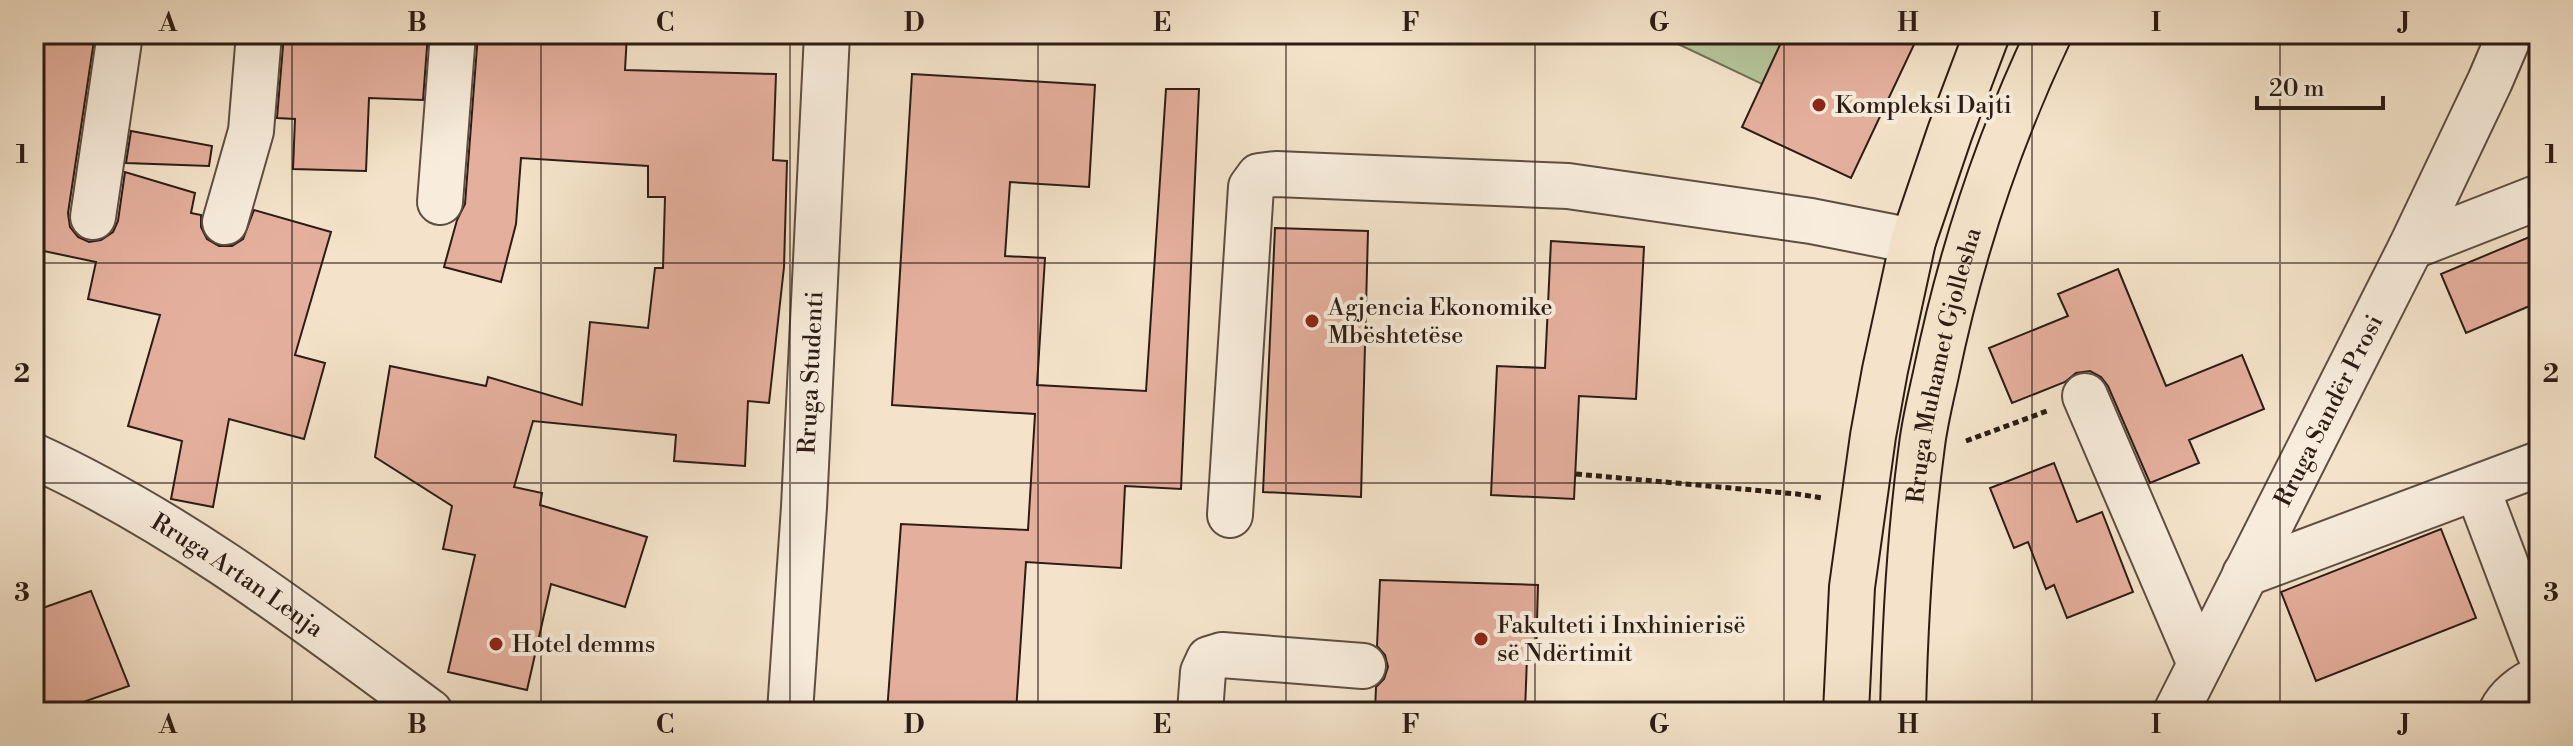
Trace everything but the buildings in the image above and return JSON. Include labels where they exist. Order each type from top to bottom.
[{"type":"main road","points":[[1846,712],[1852,587],[1885,370],[1913,241],[1987,34]]},
{"type":"main road","name":"Rruga Muhamet Gjollesha","points":[[1903,712],[1906,620],[1922,443],[1947,321],[1966,249],[2032,70],[2049,34]]},
{"type":"street","points":[[93,217],[120,34]]},
{"type":"street","points":[[225,222],[251,131],[259,34]]},
{"type":"street","points":[[440,202],[453,34]]},
{"type":"street","name":"Rruga Studenti","points":[[790,712],[804,507],[827,34]]},
{"type":"street","points":[[2472,34],[2490,81]]},
{"type":"street","name":"Rruga Sandër Prosi","points":[[2186,698],[2245,574],[2411,247],[2510,34]]},
{"type":"street","points":[[1230,515],[1251,187],[1259,176],[1276,174],[1568,186],[1811,221],[1913,241]]},
{"type":"street","points":[[2411,247],[2539,197]]},
{"type":"street","name":"Rruga Sandër Prosi","points":[[2085,396],[2186,698]]},
{"type":"street","name":"Rruga Artan Lenja","points":[[34,456],[90,482],[181,534],[430,712]]},
{"type":"street","points":[[2245,574],[2539,464]]},
{"type":"street","points":[[2477,488],[2539,652]]},
{"type":"street","points":[[1200,712],[1203,672],[1209,659],[1222,655],[1363,666]]},
{"type":"street","points":[[2501,712],[2505,703],[2528,683],[2539,679]]},
{"type":"path","points":[[1991,432],[2085,396]]},
{"type":"path","points":[[1576,474],[1797,494],[1863,505]]},
{"type":"green space","points":[[1657,34],[1785,34],[1762,84]]},
{"type":"place","name":"Kompleksi Dajti","points":[[1819,105]]},
{"type":"place","name":"Agjencia Ekonomike Mbështetëse","points":[[1312,321]]},
{"type":"place","name":"Fakulteti i Inxhinierisë së Ndërtimit","points":[[1481,639]]},
{"type":"place","name":"Hotel demms","points":[[496,644]]}]
